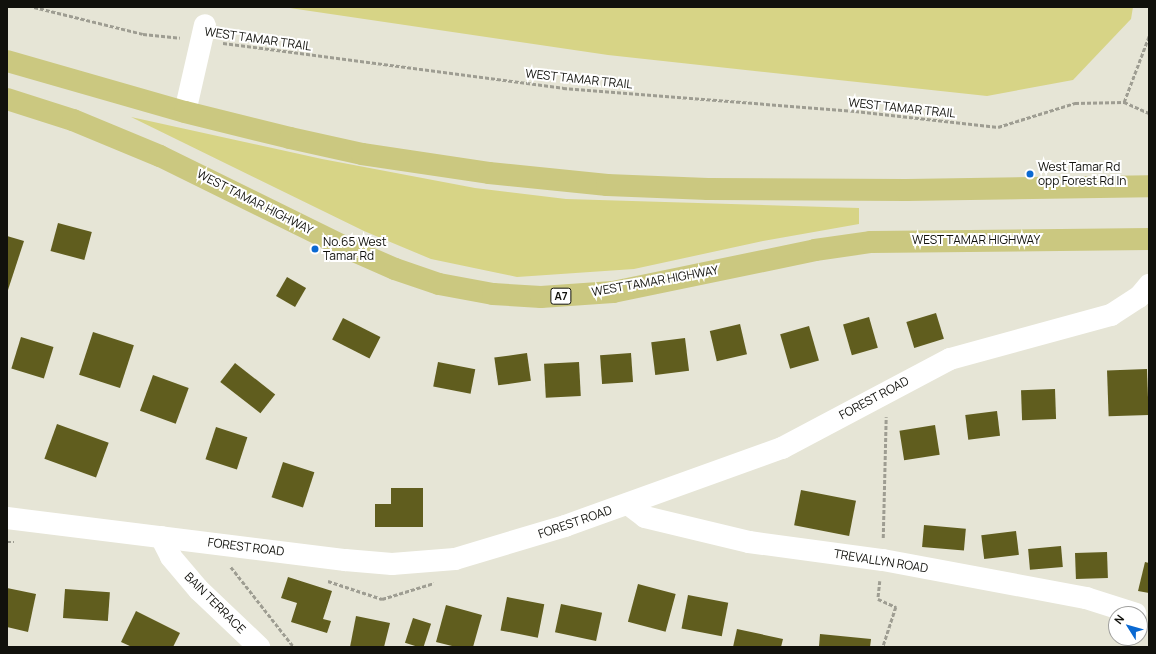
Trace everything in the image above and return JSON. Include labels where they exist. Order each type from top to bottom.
[{"type":"highway","points":[[7,61],[185,112],[362,154],[489,173],[607,185],[708,189],[906,190],[1149,186]]},
{"type":"highway","name":"WEST TAMAR HIGHWAY","points":[[7,99],[72,120],[160,156],[347,248],[396,269],[439,284],[493,294],[541,297],[613,292],[816,250],[871,242],[1149,239]]},
{"type":"street","points":[[185,112],[204,33]]},
{"type":"street","name":"FOREST ROAD","points":[[1111,315],[1139,297],[1149,285]]},
{"type":"street","name":"FOREST ROAD","points":[[7,518],[345,560],[421,563],[455,560],[628,504],[782,448],[950,359],[1111,315],[1149,307]]},
{"type":"street","name":"TREVALLYN ROAD","points":[[628,504],[645,517],[749,542],[883,560],[1086,598],[1111,606]]},
{"type":"street","name":"BAIN TERRACE","points":[[161,537],[171,557],[199,590],[259,647]]},
{"type":"path","name":"WEST TAMAR TRAIL","points":[[34,7],[143,34],[204,33],[563,88],[855,111],[998,127],[1075,103],[1124,102],[1149,113]]},
{"type":"path","points":[[1124,102],[1149,36]]},
{"type":"path","points":[[880,416],[886,411],[883,560],[878,599],[896,607],[883,647]]},
{"type":"path","points":[[227,562],[294,647]]},
{"type":"shaded area","points":[[283,7],[1133,7],[1131,19],[1073,80],[987,96],[608,55]]},
{"type":"shaded area","points":[[131,117],[322,159],[475,188],[566,199],[859,208],[859,224],[763,241],[634,269],[517,277],[431,259],[364,231]]},
{"type":"building","points":[[58,223],[92,232],[84,260],[50,251]]},
{"type":"building","points":[[7,236],[24,241],[7,293]]},
{"type":"building","points":[[287,277],[306,288],[295,307],[276,296]]},
{"type":"building","points":[[936,313],[944,339],[914,348],[906,322]]},
{"type":"building","points":[[869,317],[878,348],[852,355],[843,324]]},
{"type":"building","points":[[343,318],[380,337],[370,358],[332,339]]},
{"type":"building","points":[[740,324],[747,354],[717,361],[710,331]]},
{"type":"building","points":[[809,326],[819,361],[790,369],[780,334]]},
{"type":"building","points":[[93,332],[134,345],[120,388],[79,375]]},
{"type":"building","points":[[21,337],[54,347],[44,378],[11,369]]},
{"type":"building","points":[[685,338],[689,371],[655,375],[651,342]]},
{"type":"building","points":[[527,353],[531,381],[498,385],[494,358]]},
{"type":"building","points":[[631,353],[633,382],[602,384],[600,355]]},
{"type":"building","points":[[438,362],[475,369],[471,394],[433,387]]},
{"type":"building","points":[[579,362],[581,396],[546,398],[544,364]]},
{"type":"building","points":[[235,363],[275,394],[260,413],[220,382]]},
{"type":"building","points":[[1147,369],[1149,415],[1109,416],[1107,370]]},
{"type":"building","points":[[153,375],[189,388],[176,424],[140,411]]},
{"type":"building","points":[[1055,389],[1056,419],[1022,420],[1021,390]]},
{"type":"building","points":[[997,411],[1000,436],[968,440],[965,415]]},
{"type":"building","points":[[57,424],[109,443],[96,478],[44,459]]},
{"type":"building","points":[[935,425],[940,455],[904,460],[899,431]]},
{"type":"building","points":[[216,427],[247,437],[237,470],[205,459]]},
{"type":"building","points":[[283,462],[314,472],[303,507],[272,497]]},
{"type":"building","points":[[391,488],[423,488],[423,527],[375,527],[375,504],[391,504]]},
{"type":"building","points":[[801,490],[856,501],[849,536],[794,525]]},
{"type":"building","points":[[924,525],[966,529],[964,551],[922,547]]},
{"type":"building","points":[[1016,531],[1019,555],[984,559],[981,535]]},
{"type":"building","points":[[1061,546],[1063,567],[1030,570],[1028,549]]},
{"type":"building","points":[[1107,552],[1108,578],[1076,579],[1075,553]]},
{"type":"building","points":[[1145,562],[1149,563],[1149,593],[1138,591]]},
{"type":"building","points":[[288,577],[332,591],[323,619],[331,621],[327,633],[291,622],[297,603],[281,598]]},
{"type":"building","points":[[638,584],[676,594],[666,632],[628,622]]},
{"type":"building","points":[[7,588],[36,594],[28,632],[7,627]]},
{"type":"building","points":[[65,589],[110,592],[108,621],[63,618]]},
{"type":"building","points":[[688,595],[728,603],[722,636],[682,628]]},
{"type":"building","points":[[507,597],[544,604],[538,638],[501,630]]},
{"type":"building","points":[[561,604],[602,613],[596,641],[555,632]]},
{"type":"building","points":[[446,605],[482,615],[473,647],[456,647],[436,642]]},
{"type":"building","points":[[136,611],[180,633],[173,647],[132,647],[121,642]]},
{"type":"building","points":[[356,616],[390,623],[384,647],[350,647]]},
{"type":"building","points":[[413,618],[431,624],[424,647],[418,647],[405,643]]},
{"type":"building","points":[[737,629],[783,639],[781,647],[733,647]]},
{"type":"building","points":[[820,634],[871,639],[870,647],[819,647]]},
{"type":"place","name":"West Tamar Rd opp Forest Rd In","points":[[1030,174]]},
{"type":"place","name":"No.65 West Tamar Rd","points":[[315,249]]}]
